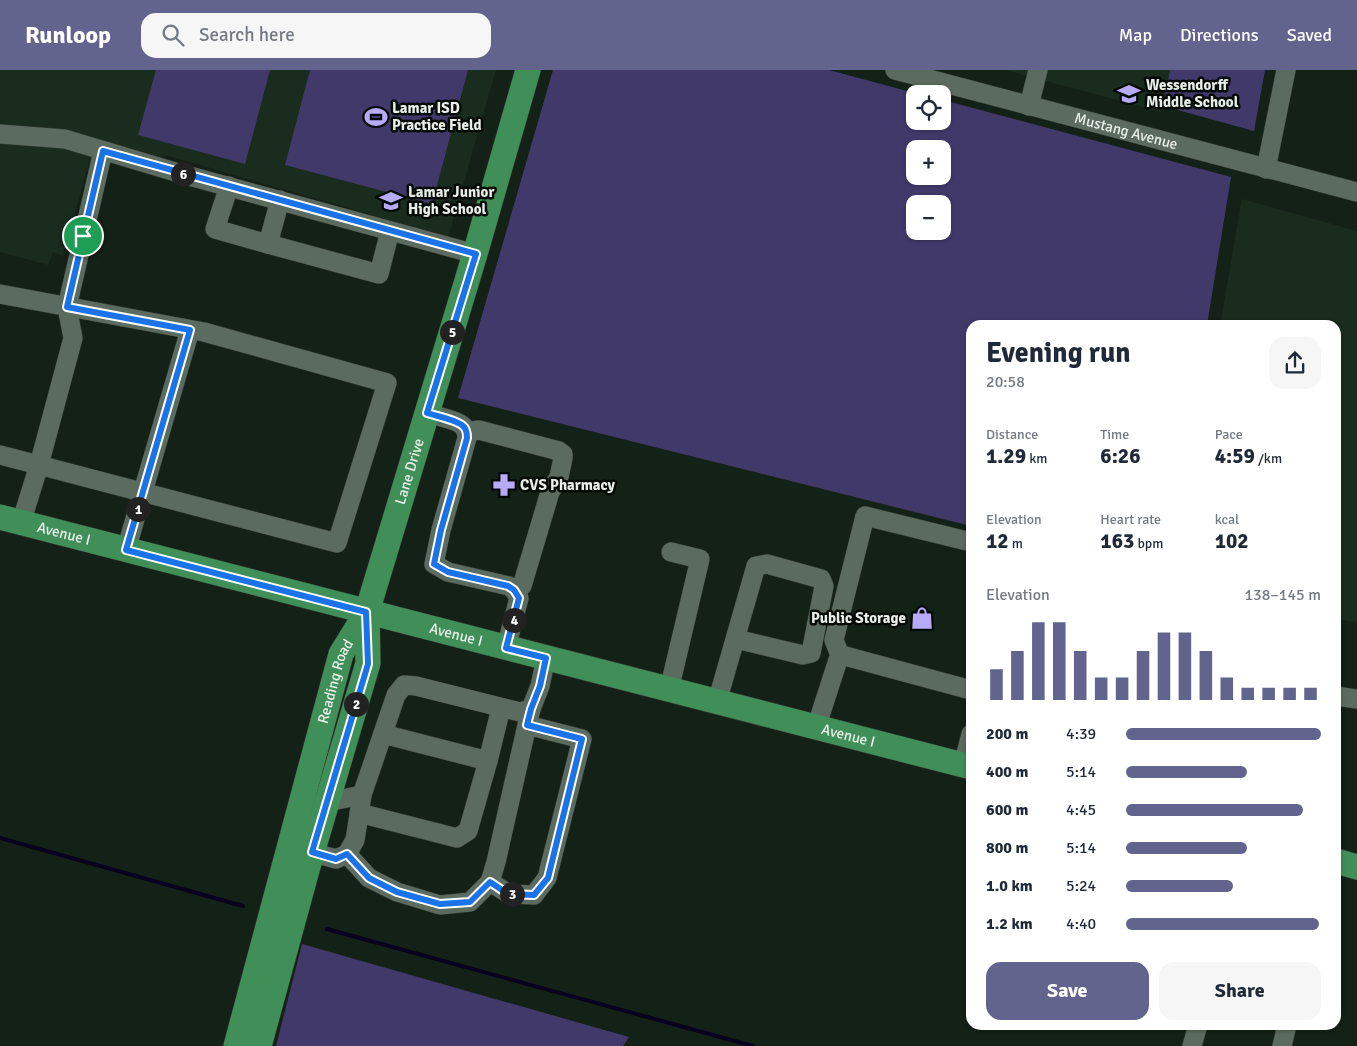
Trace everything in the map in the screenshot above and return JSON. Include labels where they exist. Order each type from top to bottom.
[{"type":"main road","name":"Lane Drive","points":[[366,612],[476,254],[528,70]]},
{"type":"main road","name":"Avenue I","points":[[11,520],[966,766]]},
{"type":"main road","name":"Reading Road","points":[[236,1046],[301,849],[327,802],[368,664],[366,612]]},
{"type":"main road","name":"Reading Road","points":[[260,1046],[341,654],[366,612]]},
{"type":"main road","points":[[1341,862],[1357,866]]},
{"type":"street","name":"Mustang Avenue","points":[[895,70],[1357,192]]},
{"type":"street","points":[[1029,106],[1038,70]]},
{"type":"street","points":[[1266,169],[1286,70]]},
{"type":"street","points":[[0,134],[65,139],[476,254]]},
{"type":"street","points":[[11,520],[39,465],[73,338],[67,307],[103,151]]},
{"type":"street","points":[[228,186],[215,229],[378,274],[390,230]]},
{"type":"street","points":[[268,244],[280,200]]},
{"type":"street","points":[[0,294],[190,330],[387,383],[337,543],[0,455]]},
{"type":"street","points":[[126,550],[190,330]]},
{"type":"street","points":[[427,413],[464,426],[467,438],[441,530],[434,564],[448,572],[508,586],[514,590],[519,598],[506,648]]},
{"type":"street","points":[[466,432],[478,430],[559,451],[563,454],[558,476],[550,492],[522,586],[514,590]]},
{"type":"street","points":[[841,658],[834,640],[865,516],[966,541]]},
{"type":"street","points":[[669,690],[700,559],[671,552]]},
{"type":"street","points":[[718,702],[756,566],[767,564],[821,579],[824,586],[811,653],[802,655],[736,639]]},
{"type":"street","points":[[816,728],[838,660],[845,656],[966,689]]},
{"type":"street","points":[[347,854],[369,878],[397,892],[440,904],[470,902],[490,882],[529,717],[540,686],[546,658]]},
{"type":"street","points":[[301,849],[336,859],[347,854],[355,840],[361,804],[396,695],[404,685],[416,686],[520,712],[582,739],[548,878],[534,895],[508,894],[490,882]]},
{"type":"street","points":[[1341,697],[1357,699]]},
{"type":"street","points":[[327,802],[361,804],[457,838],[468,831],[501,708]]},
{"type":"street","points":[[383,734],[488,762]]},
{"type":"street","points":[[335,774],[361,804]]},
{"type":"street","points":[[1192,1046],[1197,1030]]},
{"type":"street","points":[[1282,1046],[1286,1030]]},
{"type":"shaded area","name":"Lamar Junior High School","points":[[0,70],[496,70],[448,237],[169,156],[90,159],[63,256],[53,252],[48,265],[0,252]]},
{"type":"shaded area","points":[[156,70],[270,70],[245,164],[138,135]]},
{"type":"shaded area","name":"Lamar ISD Practice Field","points":[[310,70],[468,70],[432,204],[285,165]]},
{"type":"shaded area","points":[[553,70],[829,70],[906,91],[906,130],[951,130],[951,102],[1231,177],[1208,320],[966,320],[966,525],[458,398]]},
{"type":"shaded area","name":"Wessendorff Middle School","points":[[1006,70],[1170,70],[1161,112]]},
{"type":"shaded area","points":[[1170,70],[1265,70],[1254,131],[1163,106]]},
{"type":"shaded area","points":[[1242,199],[1357,231],[1357,623],[1341,619],[1341,320],[1221,320]]},
{"type":"shaded area","points":[[302,944],[629,1037],[623,1046],[276,1046]]},
{"type":"waterway","points":[[0,838],[243,906]]},
{"type":"waterway","points":[[327,929],[753,1046]]},
{"type":"place","name":"Wessendorff Middle School","points":[[1129,94]]},
{"type":"place","name":"Lamar ISD Practice Field","points":[[376,117]]},
{"type":"place","name":"Lamar Junior High School","points":[[391,201]]},
{"type":"place","name":"CVS Pharmacy","points":[[504,485]]},
{"type":"place","name":"Public Storage","points":[[922,618]]},
{"type":"route","points":[[103,151],[476,254],[427,413],[464,426],[467,438],[441,530],[434,564],[448,572],[508,586],[514,590],[519,598],[506,648],[546,658],[540,686],[527,725],[582,739],[548,878],[534,895],[508,894],[490,882],[470,902],[440,904],[397,892],[369,878],[347,854],[336,859],[312,852],[368,664],[366,612],[126,550],[190,330],[67,307],[83,236],[103,151]]}]
